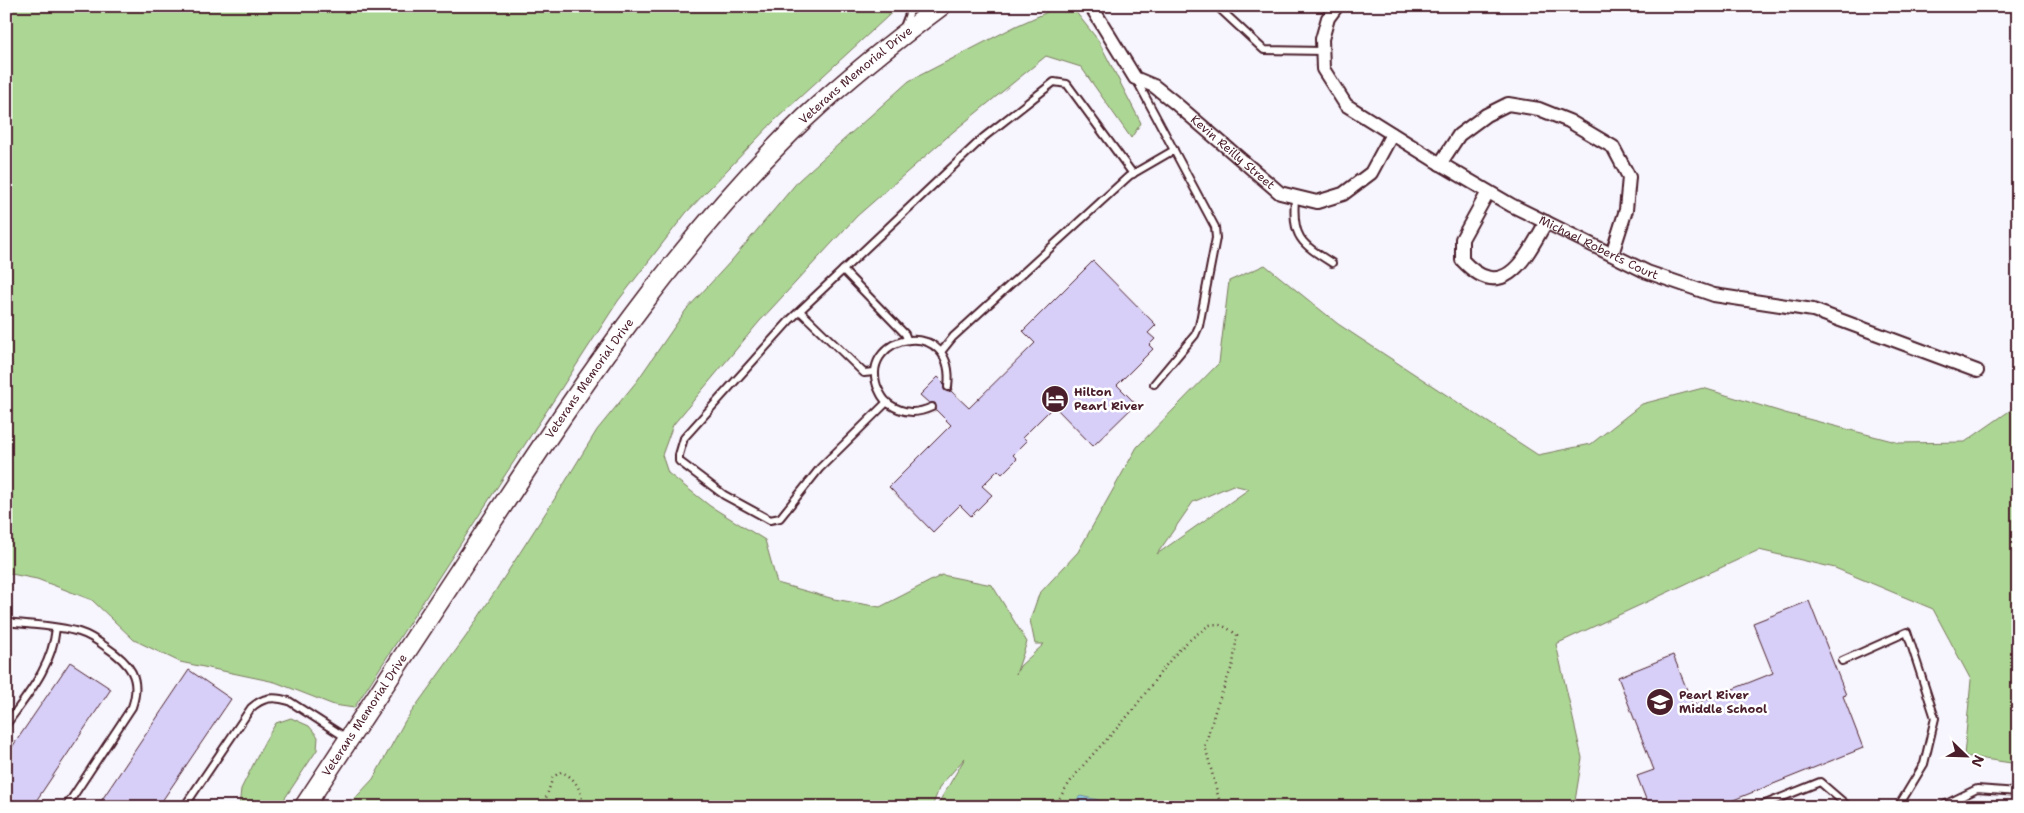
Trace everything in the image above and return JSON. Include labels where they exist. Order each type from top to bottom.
[{"type":"street","name":"Veterans Memorial Drive","points":[[304,807],[572,403],[621,332],[669,270],[721,208],[777,147],[836,90],[941,6]]},
{"type":"street","points":[[1091,6],[1135,78]]},
{"type":"street","name":"Michael Roberts Court","points":[[1337,6],[1328,18],[1322,39],[1323,70],[1346,105],[1488,192],[1647,272],[1714,295],[1813,310],[1977,371]]},
{"type":"street","name":"Kevin Reilly Street","points":[[1135,78],[1154,86],[1280,193],[1295,198],[1317,202],[1343,194],[1371,173],[1392,134]]},
{"type":"street","points":[[1440,164],[1459,135],[1486,114],[1508,104],[1539,109],[1569,121],[1613,147],[1629,177],[1626,210],[1612,254]]},
{"type":"street","points":[[1488,192],[1462,239],[1462,260],[1474,273],[1492,278],[1509,274],[1524,262],[1546,222]]},
{"type":"lane","points":[[900,38],[912,6]]},
{"type":"lane","points":[[900,38],[926,6]]},
{"type":"lane","points":[[1220,9],[1264,50],[1323,51]]},
{"type":"lane","points":[[1135,78],[1215,227],[1216,238],[1199,326],[1195,335],[1154,384]]},
{"type":"lane","points":[[886,402],[820,468],[780,518],[770,520],[724,496],[679,461],[684,438],[800,311],[984,136],[1054,82],[1067,84],[1133,174]]},
{"type":"lane","points":[[941,352],[960,330],[1133,174],[1174,150]]},
{"type":"lane","points":[[1295,198],[1293,220],[1302,240],[1308,248],[1332,263]]},
{"type":"lane","points":[[843,270],[906,334],[907,339]]},
{"type":"lane","points":[[800,311],[864,373],[874,372]]},
{"type":"lane","points":[[932,407],[921,412],[909,413],[897,409],[886,402],[880,393],[874,372],[887,348],[907,339],[921,340],[932,344],[941,352],[947,363],[948,387]]},
{"type":"lane","points":[[6,622],[81,632],[117,654],[126,662],[134,675],[136,696],[132,707],[66,807]]},
{"type":"lane","points":[[6,726],[48,663],[53,651],[56,628]]},
{"type":"lane","points":[[1842,661],[1907,632],[1935,718],[1924,764],[1898,807]]},
{"type":"lane","points":[[184,807],[251,708],[263,699],[279,698],[289,701],[348,740]]},
{"type":"lane","points":[[1758,807],[1820,782],[1849,807]]},
{"type":"lane","points":[[1940,807],[1977,790],[2018,792]]},
{"type":"path","points":[[1055,807],[1060,796],[1081,767],[1130,713],[1165,667],[1194,637],[1210,625],[1226,626],[1237,635],[1233,664],[1216,708],[1205,746],[1221,807]]},
{"type":"path","points":[[543,807],[553,777],[561,772],[569,775],[582,793],[583,807]]},
{"type":"green space","points":[[6,6],[899,6],[774,121],[686,213],[618,301],[354,708],[334,705],[275,682],[180,662],[134,640],[92,600],[37,579],[6,573]]},
{"type":"green space","points":[[1061,6],[1071,6],[1098,40],[1141,123],[1131,138],[1081,67],[1046,56],[954,131],[857,216],[759,322],[673,425],[662,455],[668,473],[710,506],[765,540],[777,583],[834,599],[880,607],[942,575],[992,585],[1027,642],[1016,674],[1020,666],[1044,644],[1035,644],[1030,620],[1039,594],[1078,552],[1137,447],[1219,363],[1229,281],[1265,265],[1338,324],[1538,455],[1591,444],[1642,404],[1703,388],[1785,413],[1900,443],[1965,442],[2018,405],[2018,764],[1964,756],[1971,680],[1933,609],[1835,568],[1759,550],[1556,644],[1582,758],[1574,807],[936,807],[965,758],[940,786],[932,807],[347,807],[373,779],[405,721],[467,635],[597,430],[637,381],[686,310],[732,260],[799,180],[909,81],[1016,26]],"holes":[[[1233,485],[1249,489],[1157,554],[1193,502]]]},
{"type":"green space","points":[[291,718],[309,726],[318,737],[317,750],[279,807],[239,807],[241,789],[265,741],[276,723]]},
{"type":"water","points":[[1080,796],[1098,800],[1111,807],[1070,807]]},
{"type":"building","name":"Hilton Pearl River","points":[[1093,261],[1156,325],[1148,333],[1155,339],[1149,345],[1153,349],[1117,385],[1136,404],[1093,446],[1054,406],[1023,437],[1027,441],[1013,455],[1017,459],[1002,474],[998,470],[982,486],[992,495],[971,516],[960,505],[933,532],[889,487],[951,425],[936,410],[935,403],[929,403],[920,395],[938,377],[943,382],[944,390],[951,391],[969,408],[1035,343],[1023,331]]},
{"type":"building","name":"Pearl River Middle School","points":[[1809,601],[1846,695],[1843,696],[1863,748],[1716,807],[1673,807],[1671,802],[1659,807],[1649,807],[1637,776],[1654,770],[1618,677],[1673,655],[1693,705],[1773,673],[1753,623]]},
{"type":"building","points":[[70,662],[111,689],[32,807],[6,807],[6,756]]},
{"type":"building","points":[[189,670],[231,699],[158,807],[97,807]]},
{"type":"place","name":"Hilton Pearl River","points":[[1055,399]]},
{"type":"place","name":"Pearl River Middle School","points":[[1660,702]]}]
